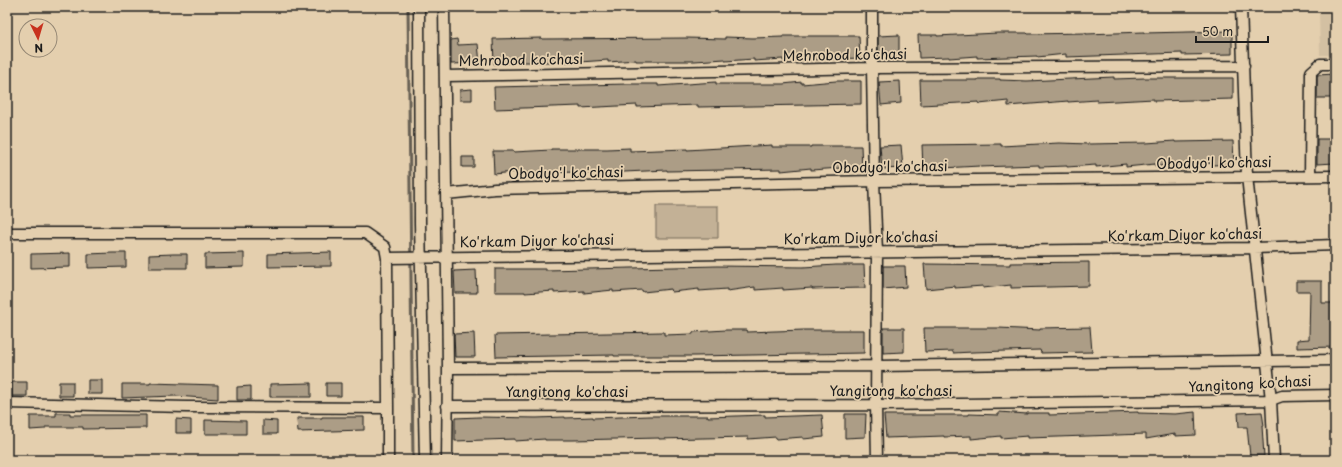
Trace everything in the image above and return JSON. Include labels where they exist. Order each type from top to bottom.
[{"type":"street","points":[[419,7],[421,257],[425,460]]},
{"type":"street","points":[[444,7],[446,76],[446,256],[448,368],[447,460]]},
{"type":"street","points":[[872,7],[874,181],[878,252],[876,405],[877,460]]},
{"type":"street","points":[[1241,7],[1247,176],[1271,400],[1274,460]]},
{"type":"street","points":[[1310,176],[1311,72],[1320,64],[1335,64]]},
{"type":"street","name":"Mehrobod ko'chasi","points":[[446,76],[872,68],[1244,66]]},
{"type":"street","name":"Obodyo'l ko'chasi","points":[[446,194],[495,189],[874,181],[1335,176]]},
{"type":"street","points":[[7,233],[365,233],[385,247],[388,460]]},
{"type":"street","name":"Ko'rkam Diyor ko'chasi","points":[[386,258],[446,256],[1254,248],[1335,245]]},
{"type":"street","name":"Yangitong ko'chasi","points":[[448,368],[877,366],[1335,360]]},
{"type":"street","name":"Yangitong ko'chasi","points":[[447,406],[876,405],[1271,400],[1282,396],[1335,395]]},
{"type":"street","points":[[7,403],[187,407],[388,408]]},
{"type":"shaded area","points":[[1319,7],[1335,7],[1335,55],[1320,55]]},
{"type":"shaded area","points":[[656,206],[718,206],[718,238],[656,238]]},
{"type":"building","points":[[1232,31],[1232,54],[1182,55],[1182,53],[1066,57],[1066,54],[1037,57],[977,58],[977,56],[919,58],[918,35],[937,36],[998,33],[1086,34]]},
{"type":"building","points":[[899,35],[899,57],[878,59],[878,36]]},
{"type":"building","points":[[783,36],[859,36],[860,58],[783,61],[783,59],[754,61],[754,59],[725,61],[725,59],[695,61],[636,60],[608,62],[608,60],[494,64],[493,39],[725,39],[725,37],[753,38]]},
{"type":"building","points":[[457,39],[458,45],[478,44],[480,63],[451,64],[451,40]]},
{"type":"building","points":[[1335,74],[1335,98],[1317,98],[1317,75]]},
{"type":"building","points":[[1114,77],[1114,79],[1233,78],[1233,99],[1154,101],[1154,99],[1097,102],[1097,100],[1008,106],[1008,101],[979,104],[979,102],[921,105],[920,80],[1000,79],[1027,81]]},
{"type":"building","points":[[836,81],[861,81],[861,104],[698,107],[698,105],[637,107],[637,105],[580,108],[580,106],[495,109],[494,87],[628,84],[658,84],[658,86],[716,82],[716,84],[783,84],[802,82],[802,84]]},
{"type":"building","points":[[900,81],[901,103],[881,105],[879,82]]},
{"type":"building","points":[[472,89],[472,100],[460,100],[460,90]]},
{"type":"building","points":[[1317,139],[1335,139],[1335,163],[1317,164]]},
{"type":"building","points":[[1175,141],[1233,141],[1234,164],[1213,165],[1212,163],[1183,166],[1155,166],[1155,164],[1126,167],[1126,164],[1096,167],[1096,165],[1039,167],[1039,165],[923,169],[922,145],[1001,144],[1001,146],[1059,143],[1089,144]]},
{"type":"building","points":[[772,145],[772,147],[861,146],[862,168],[811,170],[811,168],[781,171],[781,169],[667,170],[581,174],[581,172],[523,173],[523,171],[494,174],[493,151],[514,152],[551,149],[630,148],[630,151],[687,150]]},
{"type":"building","points":[[901,145],[903,168],[882,169],[880,146]]},
{"type":"building","points":[[462,157],[474,157],[474,167],[462,167]]},
{"type":"building","points":[[331,252],[331,266],[268,267],[268,254]]},
{"type":"building","points":[[70,253],[70,267],[31,268],[31,254]]},
{"type":"building","points":[[126,253],[126,267],[88,268],[88,254]]},
{"type":"building","points":[[244,253],[244,267],[205,268],[205,254]]},
{"type":"building","points":[[187,254],[187,268],[149,268],[149,255]]},
{"type":"building","points":[[1089,262],[1089,286],[1011,288],[1011,285],[983,288],[983,286],[955,288],[955,286],[926,289],[924,264],[1010,265],[1010,263]]},
{"type":"building","points":[[864,265],[865,288],[812,288],[783,290],[783,288],[755,290],[755,287],[727,291],[727,289],[699,291],[699,289],[672,292],[671,289],[643,292],[642,290],[613,292],[613,290],[584,293],[584,291],[554,293],[554,291],[525,293],[495,292],[495,269],[545,270],[717,266],[803,267]]},
{"type":"building","points":[[883,266],[905,266],[906,287],[883,289]]},
{"type":"building","points":[[476,270],[477,293],[455,293],[454,271]]},
{"type":"building","points":[[1296,281],[1322,281],[1322,303],[1335,303],[1335,347],[1297,348],[1297,340],[1309,339],[1310,291],[1296,291]]},
{"type":"building","points":[[1090,327],[1092,352],[1041,353],[1040,350],[953,353],[953,351],[925,352],[924,328],[999,328],[1040,330],[1040,328]]},
{"type":"building","points":[[883,328],[904,328],[904,352],[883,353]]},
{"type":"building","points":[[747,330],[747,332],[864,330],[864,353],[496,357],[495,335],[664,332],[664,335],[693,334],[693,332]]},
{"type":"building","points":[[474,333],[475,357],[455,357],[454,334]]},
{"type":"building","points":[[88,380],[102,380],[102,394],[88,394]]},
{"type":"building","points":[[12,382],[27,382],[27,396],[12,396]]},
{"type":"building","points":[[59,382],[73,382],[73,396],[59,396]]},
{"type":"building","points":[[150,383],[218,385],[218,399],[175,396],[122,398],[122,384]]},
{"type":"building","points":[[311,383],[311,397],[270,397],[270,384]]},
{"type":"building","points":[[326,383],[341,383],[341,396],[326,396]]},
{"type":"building","points":[[251,386],[251,400],[237,400],[237,387]]},
{"type":"building","points":[[999,412],[1027,414],[1049,413],[1049,415],[1138,412],[1175,414],[1195,412],[1196,435],[1175,436],[1175,434],[1146,439],[1146,434],[1028,438],[1028,436],[1001,438],[1001,436],[971,439],[971,436],[886,438],[884,415],[999,415]]},
{"type":"building","points":[[1262,412],[1264,426],[1262,426],[1264,456],[1250,456],[1247,427],[1239,427],[1238,413]]},
{"type":"building","points":[[56,413],[70,413],[70,415],[146,415],[146,428],[83,429],[83,427],[45,427],[45,429],[30,430],[30,416],[56,416]]},
{"type":"building","points":[[845,414],[866,414],[865,437],[845,438]]},
{"type":"building","points":[[765,415],[765,417],[822,415],[824,437],[803,439],[803,437],[776,439],[776,437],[748,439],[748,437],[455,441],[455,418],[593,418],[649,416],[708,417]]},
{"type":"building","points":[[364,417],[364,430],[298,432],[297,418]]},
{"type":"building","points":[[176,419],[191,420],[191,433],[176,433]]},
{"type":"building","points":[[205,420],[246,421],[246,434],[205,434]]},
{"type":"building","points":[[263,420],[277,421],[277,434],[263,434]]},
{"type":"waterway","points":[[408,7],[413,460]]}]
